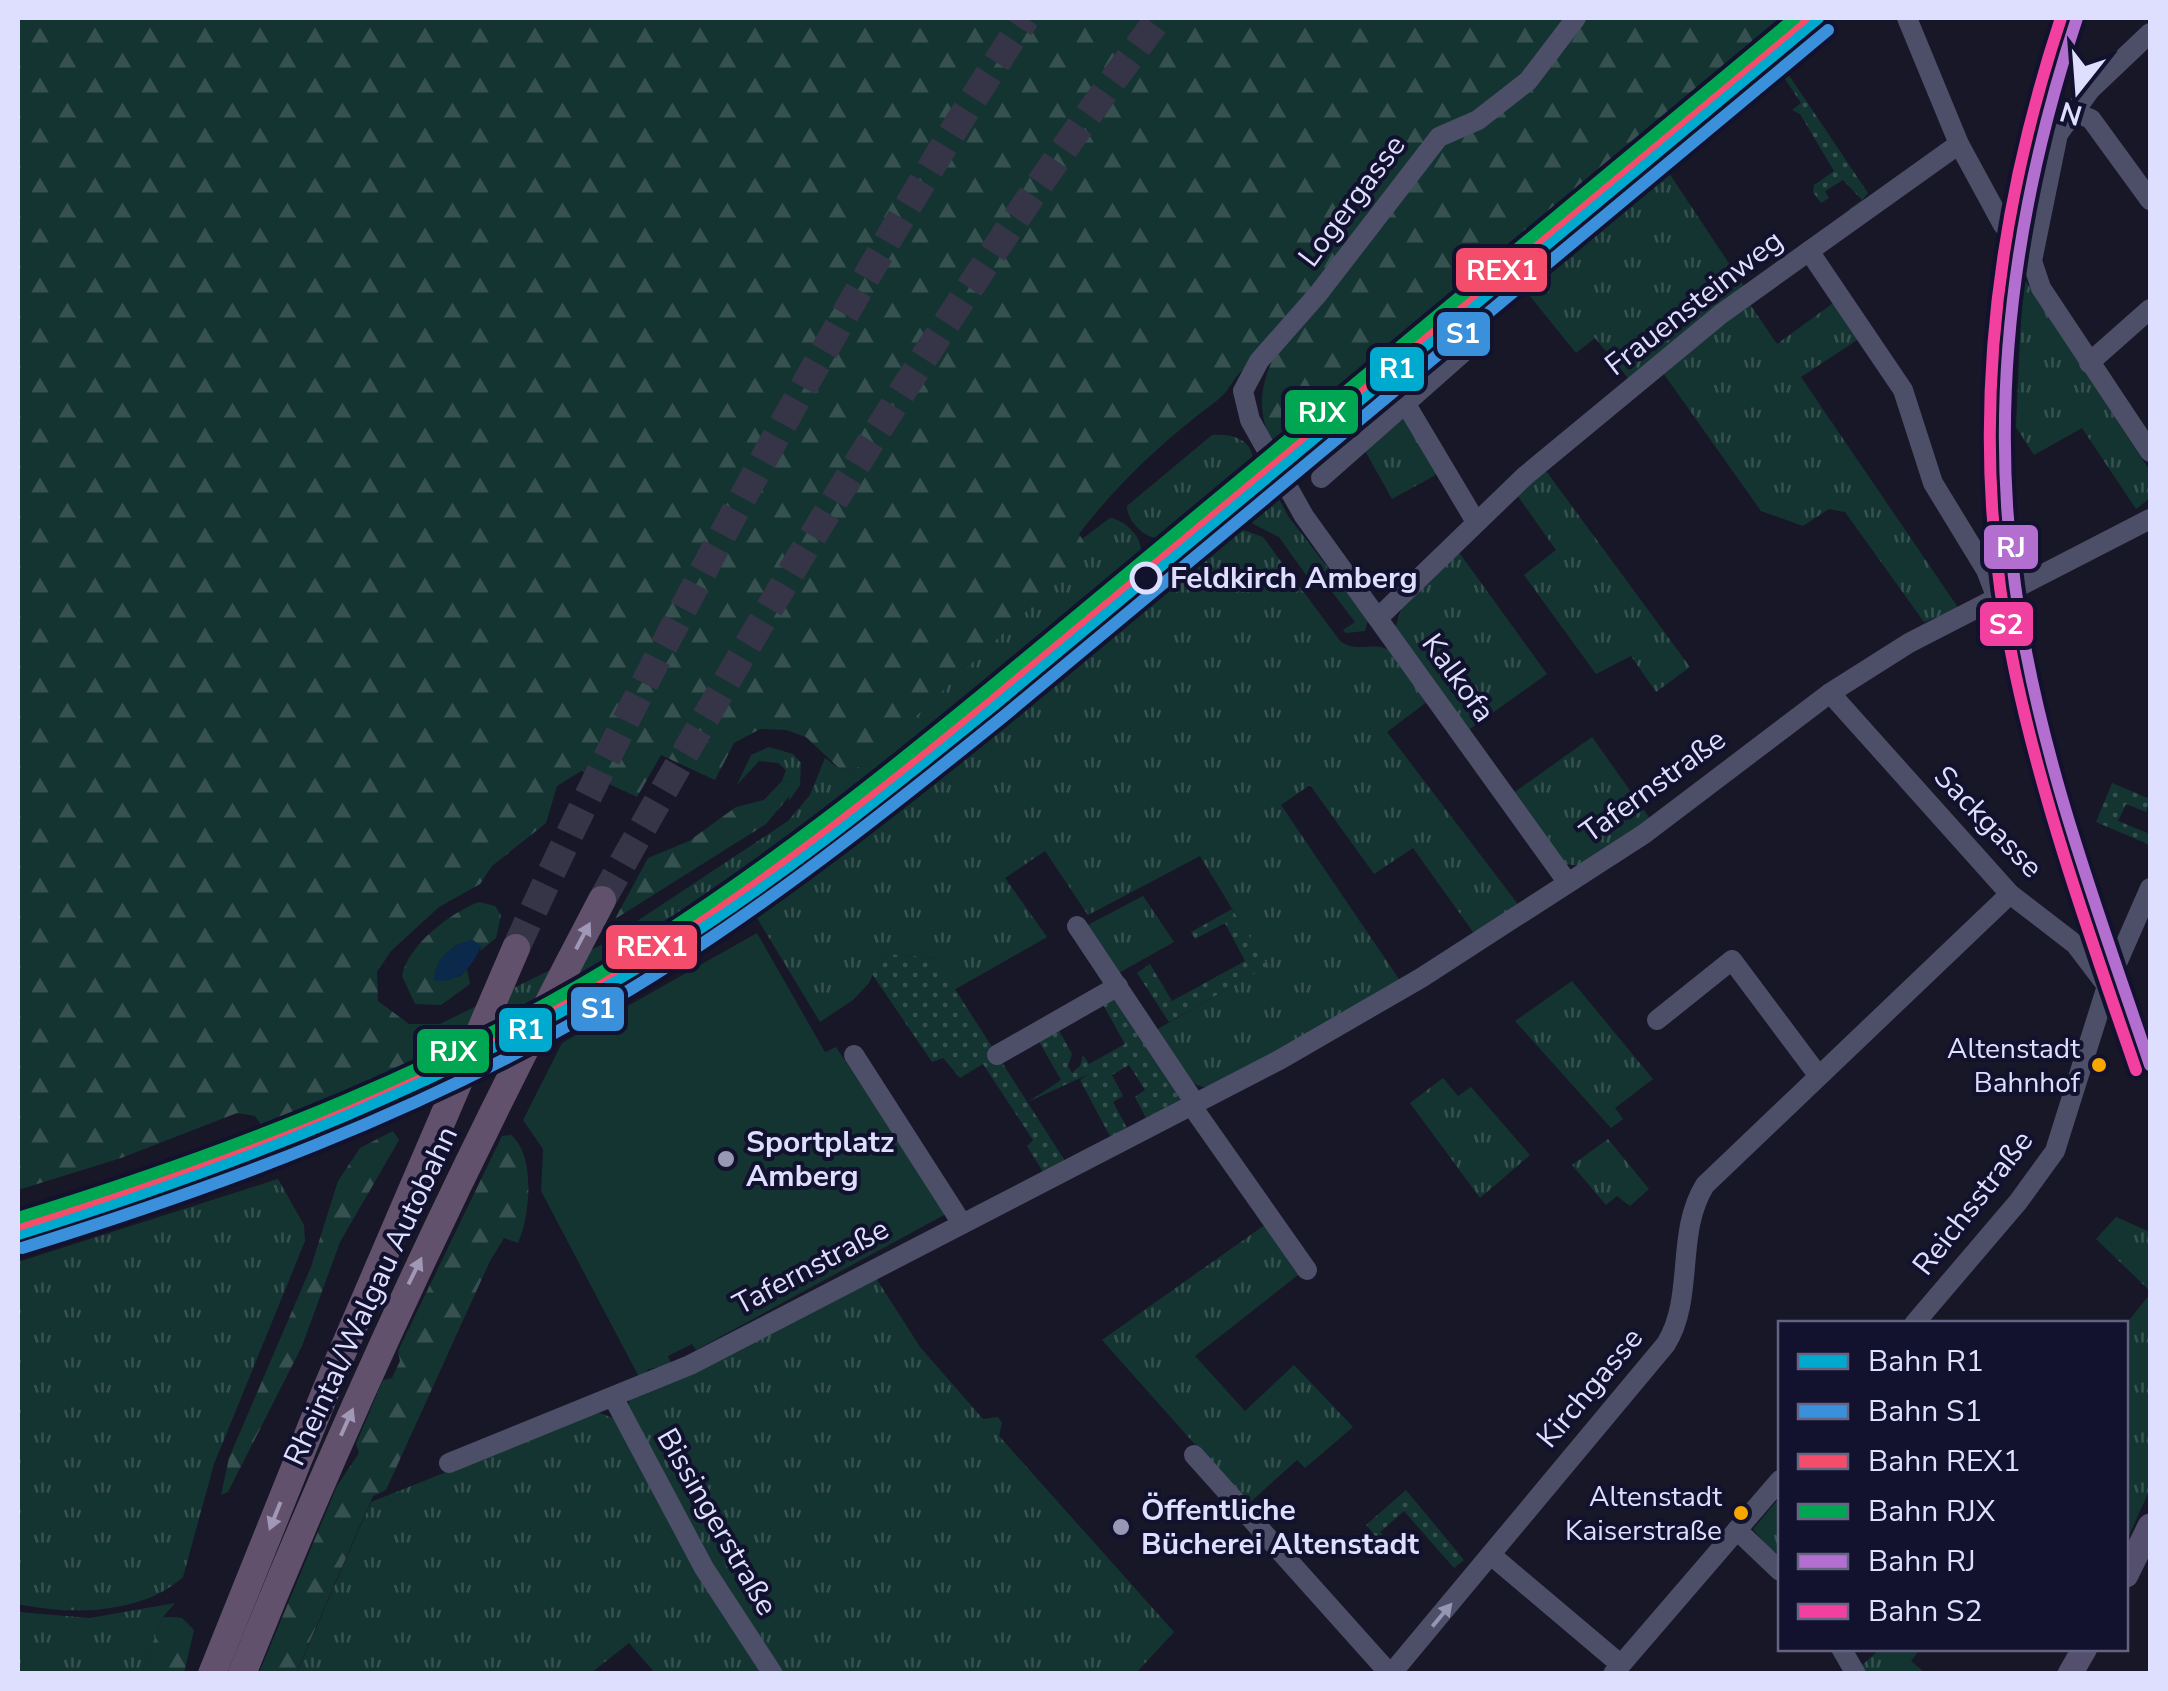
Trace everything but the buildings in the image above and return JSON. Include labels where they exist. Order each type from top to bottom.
[{"type":"highway","name":"Rheintal/Walgau Autobahn","points":[[242,1674],[346,1425],[475,1148],[602,900]]},
{"type":"highway","name":"Rheintal/Walgau Autobahn","points":[[212,1674],[420,1168],[516,948]]},
{"type":"main road","points":[[2128,1571],[2150,1526]]},
{"type":"main road","points":[[2070,1674],[2083,1651]]},
{"type":"street","name":"Logergasse","points":[[1244,403],[1245,384],[1259,361],[1318,294],[1438,137],[1478,120],[1528,82],[1576,18]]},
{"type":"street","points":[[1907,18],[1958,144],[2003,225]]},
{"type":"street","points":[[2150,33],[2071,111],[2058,134],[2032,261],[2041,288],[2150,452]]},
{"type":"street","points":[[2071,111],[2091,120],[2150,200]]},
{"type":"street","name":"Frauensteinweg","points":[[1378,618],[1476,522],[1722,314],[1958,144]]},
{"type":"street","points":[[1809,251],[1903,390],[1933,483],[1986,570],[1996,596]]},
{"type":"street","points":[[2090,362],[2150,309]]},
{"type":"street","points":[[1321,478],[1484,334]]},
{"type":"street","name":"Kalkofa","points":[[1244,403],[1304,516],[1568,883]]},
{"type":"street","points":[[1406,406],[1476,522]]},
{"type":"street","name":"Tafernstraße","points":[[449,1463],[690,1364],[1193,1104],[1421,978],[1644,834],[1830,694],[1909,642],[2150,519]]},
{"type":"street","name":"Sackgasse","points":[[1830,694],[2010,894],[2076,944],[2106,986]]},
{"type":"street","name":"Kirchgasse","points":[[1390,1674],[1671,1336],[1690,1223],[1705,1184],[2010,894]]},
{"type":"street","name":"Reichsstraße","points":[[1917,1321],[2056,1151],[2106,986],[2148,903]]},
{"type":"street","points":[[1078,926],[1306,1270]]},
{"type":"street","points":[[1656,1020],[1732,960],[1818,1075]]},
{"type":"street","points":[[997,1055],[1118,986]]},
{"type":"street","points":[[854,1056],[961,1222]]},
{"type":"street","name":"Bissingerstraße","points":[[613,1397],[704,1568],[773,1674]]},
{"type":"street","points":[[1194,1455],[1390,1674]]},
{"type":"street","points":[[1491,1555],[1616,1669],[1778,1482]]},
{"type":"street","points":[[1736,1530],[1778,1569]]},
{"type":"street","points":[[1843,1651],[1856,1674]]},
{"type":"green space","points":[[18,18],[1576,18],[1528,81],[1438,137],[1259,361],[1238,374],[1222,396],[1142,463],[1109,498],[1079,534],[1086,545],[1085,555],[864,766],[841,770],[806,737],[786,730],[760,729],[734,743],[715,780],[661,755],[637,797],[581,771],[557,786],[546,823],[492,866],[480,884],[439,907],[391,951],[377,972],[378,1001],[409,1024],[440,1024],[452,1048],[267,1133],[255,1116],[237,1113],[121,1158],[18,1190]]},
{"type":"green space","points":[[1581,18],[1794,18],[1275,449],[1265,423],[1262,399],[1266,375],[1277,350],[1442,146],[1462,133]]},
{"type":"green space","points":[[1780,62],[1868,193],[1852,213],[1849,209],[1862,200],[1843,180],[1825,191],[1829,198],[1821,203],[1813,192],[1814,185],[1834,171],[1800,114],[1792,110],[1801,103],[1783,76],[1766,86],[1758,81]]},
{"type":"green space","points":[[1661,161],[1744,286],[1632,383],[1595,338],[1576,353],[1517,280]]},
{"type":"green space","points":[[2023,277],[2150,471],[2150,498],[2136,509],[2082,428],[2034,455],[2016,427]]},
{"type":"green space","points":[[1747,300],[1777,344],[1836,301],[1860,338],[1801,377],[1959,609],[1924,622],[1845,512],[1829,509],[1803,526],[1761,511],[1661,370]]},
{"type":"green space","points":[[1439,346],[1450,358],[1358,440],[1346,423]]},
{"type":"green space","points":[[1395,419],[1405,419],[1441,472],[1392,499],[1363,447]]},
{"type":"green space","points":[[1212,435],[1245,442],[1253,460],[1156,538],[1141,531],[1132,522],[1127,506]]},
{"type":"green space","points":[[1546,471],[1690,667],[1656,692],[1631,656],[1596,674],[1524,575],[1556,550],[1515,492]]},
{"type":"green space","points":[[1270,482],[1288,516],[1368,620],[1365,631],[1346,633],[1343,630],[1355,622],[1323,580],[1314,586],[1279,537],[1242,518],[1260,504],[1255,495]]},
{"type":"green space","points":[[1110,518],[1131,530],[1141,551],[847,792],[843,807],[674,922],[584,977],[452,1048],[440,1024],[601,945],[788,821],[810,795],[825,758],[841,770],[864,766],[1086,545],[1082,539]]},
{"type":"green space","points":[[1232,526],[1263,537],[1340,641],[1387,649],[1404,665],[1428,701],[1387,732],[1520,907],[1476,936],[1413,848],[1374,874],[1310,785],[1281,805],[1401,982],[1210,1087],[1192,1082],[1185,1075],[1156,1030],[1267,966],[1200,856],[1088,915],[1045,851],[1005,878],[1047,937],[954,990],[935,958],[889,954],[880,958],[869,983],[853,1000],[820,1022],[751,908],[925,780]]},
{"type":"green space","points":[[1458,551],[1547,674],[1467,731],[1394,630],[1402,608]]},
{"type":"green space","points":[[1592,737],[1651,820],[1580,866],[1565,864],[1512,794]]},
{"type":"green space","points":[[769,747],[793,754],[801,763],[800,785],[789,801],[790,782],[782,781],[786,770],[778,763],[759,761],[737,785],[751,755]]},
{"type":"green space","points":[[782,781],[790,782],[792,793],[766,824],[615,919],[648,858],[689,841],[736,807],[764,800]]},
{"type":"green space","points":[[2112,783],[2150,799],[2146,812],[2126,804],[2118,821],[2150,834],[2150,845],[2096,822]]},
{"type":"green space","points":[[1143,896],[1174,942],[1117,974],[1086,926]]},
{"type":"green space","points":[[479,902],[495,906],[501,915],[496,938],[480,951],[481,946],[456,945],[440,961],[459,977],[467,969],[470,984],[441,1005],[415,1004],[402,976],[412,953],[443,922]]},
{"type":"green space","points":[[1232,909],[1268,966],[1169,1022],[1137,973],[1150,964],[1172,1001],[1245,961],[1225,923],[1195,939],[1191,932]]},
{"type":"green space","name":"Sportplatz Amberg","points":[[757,933],[825,1052],[836,1047],[944,1208],[944,1215],[696,1350],[692,1344],[668,1356],[672,1365],[649,1369],[639,1377],[541,1191],[543,1149],[523,1120],[562,1043]]},
{"type":"green space","points":[[889,954],[935,958],[1067,1164],[1043,1172],[1027,1146],[1033,1140],[983,1064],[960,1078],[943,1058],[932,1062],[872,974],[880,958]]},
{"type":"green space","points":[[1572,981],[1653,1079],[1615,1108],[1623,1119],[1611,1128],[1515,1021]]},
{"type":"green space","points":[[1112,998],[1123,1003],[1182,1102],[1147,1120],[1135,1097],[1145,1090],[1129,1065],[1112,1075],[1123,1096],[1113,1102],[1128,1130],[1112,1140],[1080,1080],[1089,1074],[1028,1102],[1061,1080],[1037,1038],[1056,1025],[1072,1054],[1068,1066],[1072,1073],[1080,1066],[1083,1055],[1089,1064],[1125,1044],[1101,1001]]},
{"type":"green space","points":[[1443,1078],[1458,1096],[1471,1087],[1530,1155],[1480,1198],[1410,1103]]},
{"type":"green space","points":[[393,1131],[399,1140],[340,1242],[302,1346],[228,1492],[221,1495],[229,1458],[311,1267],[338,1181],[360,1148]]},
{"type":"green space","points":[[511,1135],[519,1145],[527,1171],[525,1218],[518,1243],[504,1238],[490,1261],[386,1490],[373,1496],[296,1673],[259,1673],[337,1486],[359,1453],[356,1444],[383,1380],[392,1378],[400,1361],[398,1351],[502,1136]]},
{"type":"green space","points":[[1608,1139],[1649,1189],[1630,1206],[1617,1196],[1606,1205],[1572,1165]]},
{"type":"green space","points":[[278,1179],[304,1225],[305,1241],[214,1464],[183,1577],[147,1599],[104,1609],[59,1610],[18,1604],[18,1262]]},
{"type":"green space","points":[[2116,1217],[2150,1232],[2150,1291],[2096,1239]]},
{"type":"green space","points":[[1269,1222],[1303,1271],[1195,1356],[1245,1411],[1294,1365],[1353,1427],[1305,1468],[1297,1460],[1248,1504],[1102,1340]]},
{"type":"green space","points":[[874,1275],[920,1347],[983,1419],[998,1417],[1002,1423],[999,1436],[1174,1632],[1136,1673],[781,1673],[710,1565],[628,1406],[630,1399]]},
{"type":"green space","points":[[2150,1294],[2150,1489],[2128,1538],[2128,1322]]},
{"type":"green space","points":[[597,1412],[613,1418],[766,1673],[655,1673],[629,1643],[591,1673],[296,1674],[371,1502]]},
{"type":"green space","points":[[1406,1490],[1464,1560],[1454,1568],[1404,1511],[1380,1532],[1394,1548],[1389,1552],[1366,1525]]},
{"type":"green space","points":[[1778,1499],[1778,1560],[1753,1529]]},
{"type":"green space","points":[[175,1603],[163,1617],[141,1673],[18,1673],[18,1612],[90,1618]]},
{"type":"green space","points":[[163,1617],[182,1618],[194,1630],[184,1673],[141,1673]]},
{"type":"green space","points":[[1878,1651],[1918,1651],[1911,1661],[1925,1673],[1866,1673],[1861,1666]]},
{"type":"water","points":[[473,940],[481,946],[469,967],[450,980],[434,980],[437,965],[446,953]]},
{"type":"tunnel","points":[[516,948],[620,732],[768,451],[913,197],[1026,18]]},
{"type":"tunnel","points":[[602,900],[731,673],[866,450],[1008,231],[1159,18]]},
{"type":"rail line","name":"RJX","points":[[18,1218],[182,1164],[424,1066],[578,986],[696,912],[945,725],[1795,18]]},
{"type":"rail line","name":"REX1","points":[[18,1225],[201,1162],[380,1089],[553,1004],[719,904],[948,731],[1804,18]]},
{"type":"rail line","name":"R1","points":[[18,1234],[265,1148],[425,1080],[580,1001],[700,929],[829,836],[995,704],[1818,18]]},
{"type":"rail line","name":"S2","points":[[2061,18],[2037,98],[2003,260],[1990,424],[1992,507],[2000,589],[2027,723],[2070,873],[2136,1070]]},
{"type":"rail line","name":"RJ","points":[[2077,18],[2056,87],[2023,227],[2007,369],[2007,512],[2025,647],[2053,768],[2150,1065]]},
{"type":"rail line","name":"S1","points":[[22,1248],[243,1173],[457,1083],[594,1011],[753,909],[1004,716],[1828,30]]},
{"type":"place","name":"Feldkirch Amberg","points":[[1146,578]]},
{"type":"place","name":"Altenstadt Bahnhof","points":[[2099,1065]]},
{"type":"place","name":"Sportplatz Amberg","points":[[726,1159]]},
{"type":"place","name":"Altenstadt Kaiserstraße","points":[[1741,1513]]},
{"type":"place","name":"Öffentliche Bücherei Altenstadt","points":[[1121,1527]]}]
